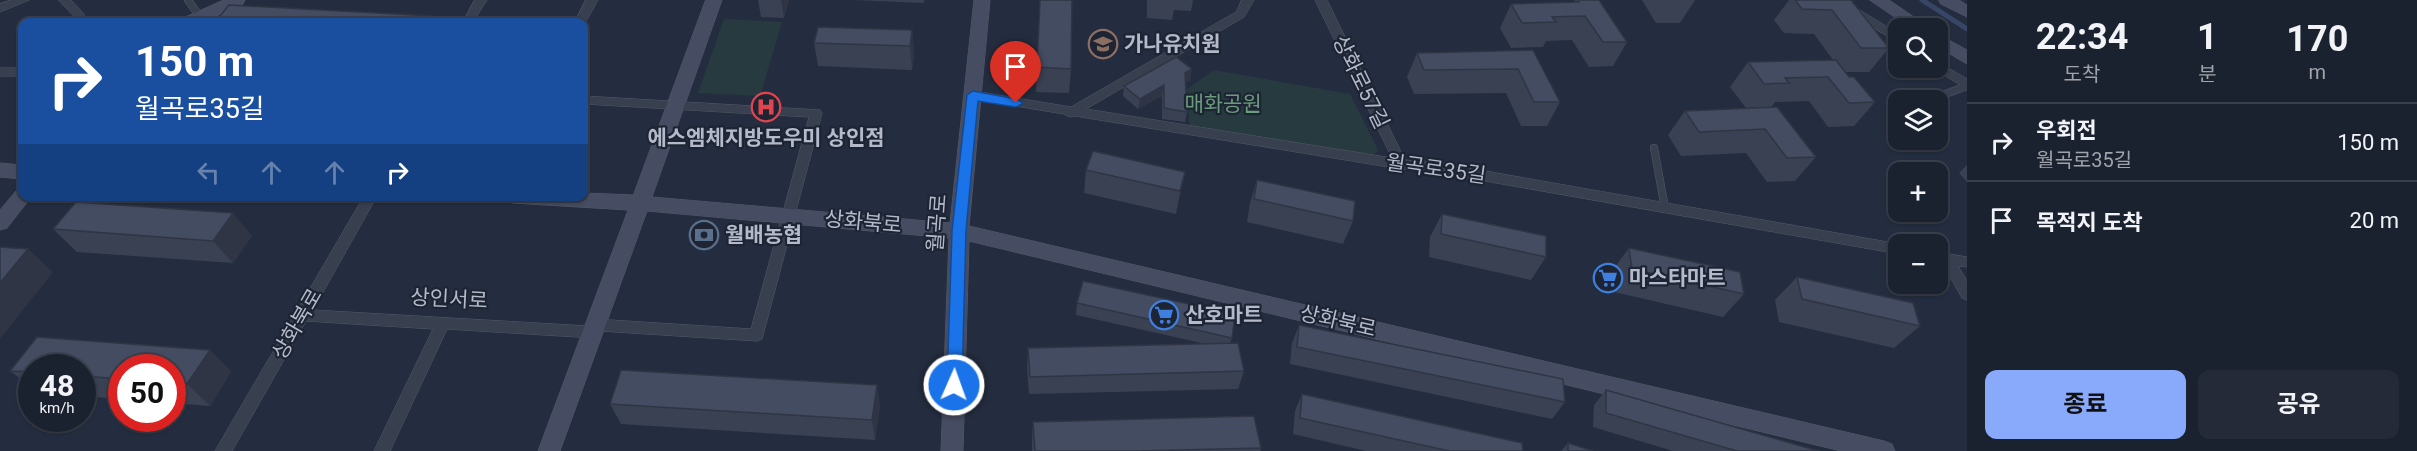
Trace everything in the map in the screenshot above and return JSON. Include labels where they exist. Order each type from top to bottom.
[{"type":"street","points":[[0,8],[23,0]]},
{"type":"street","points":[[65,0],[79,18]]},
{"type":"street","points":[[199,18],[237,0]]},
{"type":"street","points":[[470,18],[481,0]]},
{"type":"street","points":[[583,18],[592,0]]},
{"type":"street","points":[[549,451],[714,0]]},
{"type":"street","name":"월곡로","points":[[952,451],[959,231],[982,0]]},
{"type":"street","points":[[1070,113],[1240,14],[1248,0]]},
{"type":"street","name":"상화로57길","points":[[1321,0],[1401,164]]},
{"type":"street","points":[[1834,0],[1888,32]]},
{"type":"street","points":[[1878,0],[1906,18]]},
{"type":"street","points":[[1947,0],[1967,12]]},
{"type":"street","points":[[1948,46],[1967,58]]},
{"type":"street","points":[[0,72],[18,72]]},
{"type":"street","points":[[1948,73],[1967,86]]},
{"type":"street","name":"월곡로35길","points":[[973,95],[1070,113],[1401,164],[1434,167],[1888,247]]},
{"type":"street","points":[[588,100],[816,113],[757,334],[594,328]]},
{"type":"street","points":[[0,170],[18,172]]},
{"type":"street","name":"상화북로","points":[[588,200],[959,231],[1884,451]]},
{"type":"street","points":[[0,223],[19,201]]},
{"type":"street","name":"상화북로","points":[[223,451],[367,201]]},
{"type":"street","points":[[1948,258],[1967,262]]},
{"type":"street","points":[[1948,266],[1967,294]]},
{"type":"street","name":"상인서로","points":[[302,315],[594,328]]},
{"type":"street","points":[[382,451],[443,323]]},
{"type":"lane","points":[[189,0],[194,18]]},
{"type":"lane","points":[[1948,93],[1967,86]]},
{"type":"lane","points":[[1654,148],[1665,208]]},
{"type":"green space","points":[[724,19],[782,22],[760,96],[698,93]]},
{"type":"green space","name":"매화공원","points":[[1214,70],[1350,94],[1378,150],[1370,159],[1190,131],[1186,90]]},
{"type":"building","points":[[1040,0],[1072,0],[1071,69],[1037,67]]},
{"type":"building","points":[[1578,0],[1599,0],[1627,42],[1603,42],[1585,16],[1552,17],[1556,22],[1522,23],[1511,4],[1579,2]]},
{"type":"building","points":[[1795,0],[1851,0],[1888,48],[1861,48],[1832,10],[1802,9]]},
{"type":"building","points":[[229,5],[432,16],[431,18],[218,18]]},
{"type":"building","points":[[818,27],[912,30],[910,46],[814,43]]},
{"type":"building","points":[[1533,50],[1560,102],[1534,102],[1518,69],[1424,70],[1417,53]]},
{"type":"building","points":[[1176,57],[1192,69],[1185,73],[1187,112],[1164,108],[1164,85],[1140,99],[1124,86]]},
{"type":"building","points":[[1836,60],[1849,77],[1854,77],[1875,102],[1849,103],[1828,77],[1785,78],[1789,83],[1764,84],[1748,62]]},
{"type":"building","points":[[1777,107],[1816,157],[1787,158],[1765,129],[1699,132],[1685,111]]},
{"type":"building","points":[[1093,151],[1185,172],[1180,191],[1086,170]]},
{"type":"building","points":[[1257,180],[1355,201],[1353,221],[1254,199]]},
{"type":"building","points":[[76,202],[233,213],[213,241],[53,229]]},
{"type":"building","points":[[1442,214],[1546,236],[1546,257],[1441,234]]},
{"type":"building","points":[[0,247],[28,249],[0,283]]},
{"type":"building","points":[[1629,248],[1740,272],[1744,294],[1632,269]]},
{"type":"building","points":[[1797,277],[1913,303],[1920,326],[1802,299]]},
{"type":"building","points":[[1083,281],[1235,314],[1232,338],[1077,303]]},
{"type":"building","points":[[1299,325],[1563,379],[1565,402],[1297,347]]},
{"type":"building","points":[[37,337],[210,350],[187,384],[186,354],[108,354],[108,378],[96,377],[96,354],[24,354]]},
{"type":"building","points":[[1238,343],[1244,371],[1030,377],[1028,348]]},
{"type":"building","points":[[18,361],[18,371],[10,371]]},
{"type":"building","points":[[621,370],[877,385],[872,420],[610,404]]},
{"type":"building","points":[[1606,390],[1820,451],[1737,451],[1606,413]]},
{"type":"building","points":[[1302,394],[1522,443],[1523,451],[1449,451],[1300,418]]},
{"type":"building","points":[[1254,416],[1261,448],[1035,451],[1033,422]]},
{"type":"building","points":[[1568,443],[1593,451],[1568,451]]},
{"type":"waterway","points":[[1922,0],[1967,29]]},
{"type":"place","name":"가나유치원","points":[[1103,44]]},
{"type":"place","name":"에스엠체지방도우미 상인점","points":[[766,107]]},
{"type":"place","name":"월배농협","points":[[704,235]]},
{"type":"place","name":"마스타마트","points":[[1608,278]]},
{"type":"place","name":"산호마트","points":[[1164,315]]},
{"type":"route","points":[[954,385],[959,231],[973,95],[1016,103]]}]
